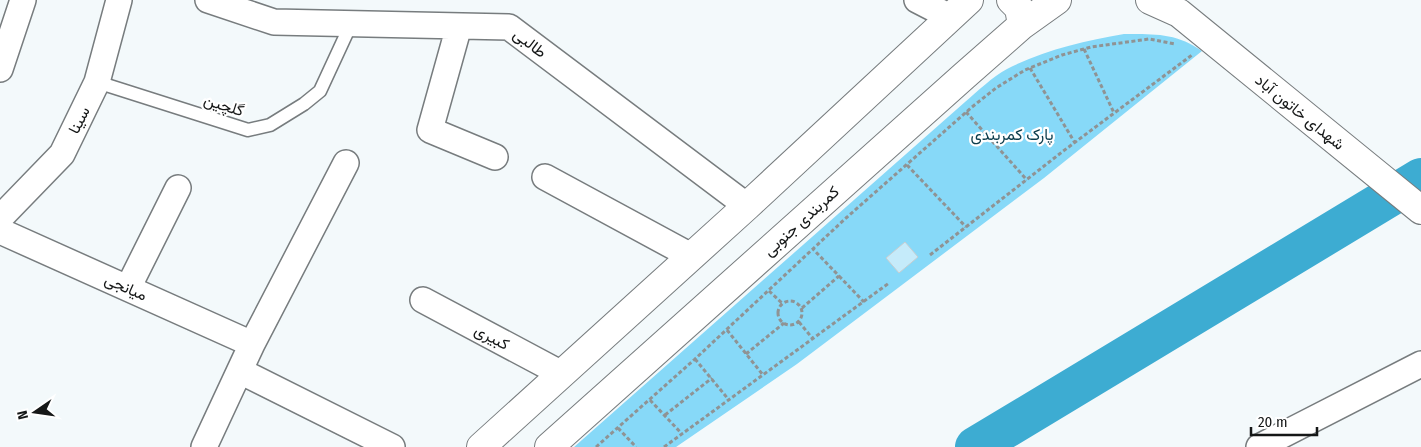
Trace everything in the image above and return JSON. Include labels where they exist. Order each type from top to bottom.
[{"type":"main road","points":[[1011,0],[1019,8],[1022,25]]},
{"type":"main road","name":"کمربندی جنوبی","points":[[549,447],[1022,25],[1057,0]]},
{"type":"main road","name":"شهدای خاتون آباد","points":[[1150,0],[1175,6],[1225,50],[1421,210]]},
{"type":"main road","points":[[481,447],[746,206],[959,8]]},
{"type":"street","points":[[0,69],[23,0]]},
{"type":"street","name":"سینا","points":[[0,218],[62,154],[98,82],[119,0]]},
{"type":"street","name":"طالبی","points":[[208,0],[274,22],[509,27],[746,206]]},
{"type":"street","points":[[917,0],[959,8]]},
{"type":"street","points":[[459,26],[430,130],[495,158]]},
{"type":"street","points":[[204,447],[252,344],[346,163]]},
{"type":"street","points":[[545,177],[691,256]]},
{"type":"street","points":[[128,288],[178,188]]},
{"type":"street","name":"میانجی","points":[[0,231],[252,344]]},
{"type":"street","name":"کبیری","points":[[423,300],[562,374]]},
{"type":"street","points":[[1259,447],[1421,364]]},
{"type":"street","points":[[240,371],[392,447]]},
{"type":"lane","name":"گلچین","points":[[98,82],[248,130],[270,125],[304,104],[320,91],[351,24]]},
{"type":"path","points":[[596,447],[966,112],[996,88],[1030,68],[1062,55],[1084,49],[1150,39],[1183,46]]},
{"type":"path","points":[[1084,49],[1114,113]]},
{"type":"path","points":[[930,255],[1195,52],[1189,49]]},
{"type":"path","points":[[1030,68],[1075,143]]},
{"type":"path","points":[[966,112],[1027,180]]},
{"type":"path","points":[[907,165],[966,227]]},
{"type":"path","points":[[813,250],[864,302]]},
{"type":"path","points":[[802,308],[839,276]]},
{"type":"path","points":[[664,447],[890,283]]},
{"type":"path","points":[[769,291],[782,304]]},
{"type":"path","points":[[793,300],[800,305],[802,316],[799,322],[790,325],[784,323],[778,315],[779,307],[782,304],[793,300]]},
{"type":"path","points":[[799,322],[813,339]]},
{"type":"path","points":[[746,354],[784,323]]},
{"type":"path","points":[[727,330],[763,375]]},
{"type":"path","points":[[695,359],[729,400]]},
{"type":"path","points":[[665,415],[712,378]]},
{"type":"path","points":[[650,400],[682,434]]},
{"type":"path","points":[[618,428],[636,447]]},
{"type":"green space","name":"پارک کمربندی","points":[[1124,34],[1165,36],[1193,45],[1202,51],[1044,178],[797,364],[676,447],[574,447],[985,84],[1007,69],[1035,56],[1079,43]]},
{"type":"building","points":[[905,242],[918,257],[899,273],[886,258]]},
{"type":"waterway","points":[[975,447],[1421,178]]}]
